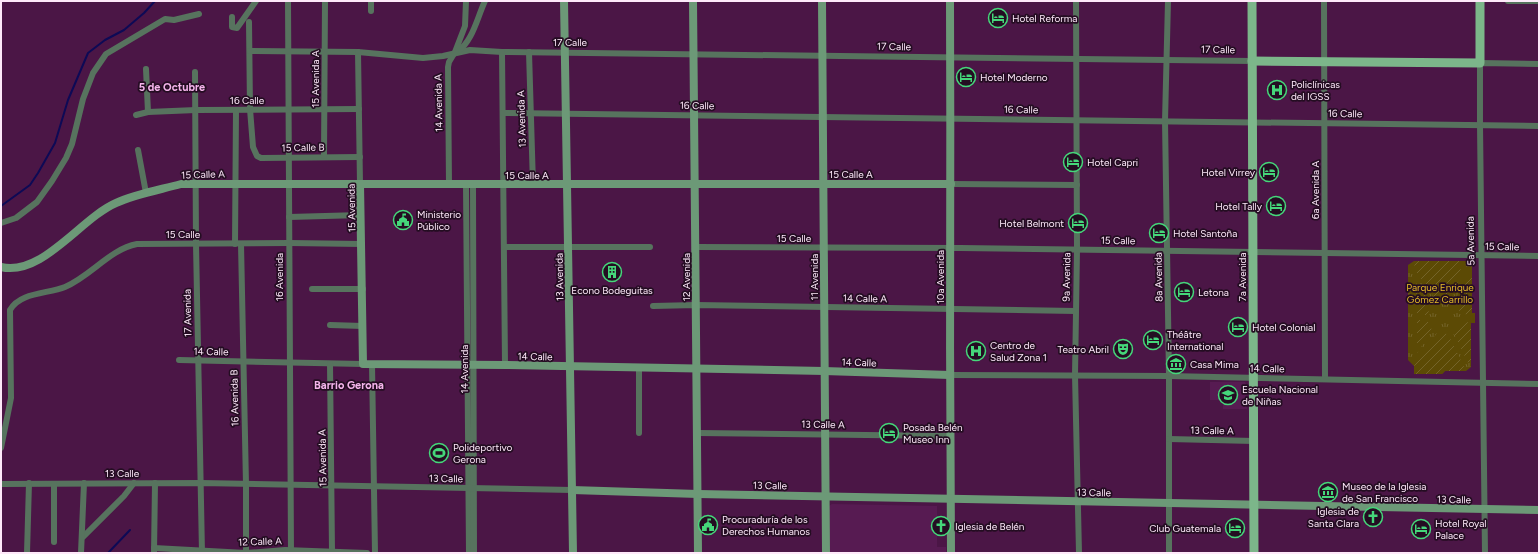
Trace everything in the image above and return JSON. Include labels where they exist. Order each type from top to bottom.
[{"type":"main road","name":"7a Avenida","points":[[1252,1],[1254,553]]},
{"type":"main road","name":"5a Avenida","points":[[1480,1],[1480,63]]},
{"type":"main road","name":"17 Calle","points":[[1252,60],[1480,63]]},
{"type":"street","points":[[232,17],[232,27],[237,28],[256,1]]},
{"type":"street","name":"16 Avenida","points":[[288,1],[291,552]]},
{"type":"street","name":"15 Avenida A","points":[[324,156],[325,1]]},
{"type":"street","points":[[371,1],[371,11]]},
{"type":"street","name":"14 Avenida A","points":[[449,185],[448,67],[466,26],[466,1]]},
{"type":"street","points":[[455,53],[468,41],[485,1]]},
{"type":"street","name":"13 Avenida","points":[[564,1],[573,553]]},
{"type":"street","name":"12 Avenida","points":[[693,1],[698,553]]},
{"type":"street","name":"11 Avenida","points":[[822,1],[826,553]]},
{"type":"street","name":"10a Avenida","points":[[950,1],[951,553]]},
{"type":"street","name":"9a Avenida","points":[[1076,1],[1077,250],[1075,375],[1079,553]]},
{"type":"street","name":"8a Avenida","points":[[1168,1],[1165,121],[1169,376],[1168,553]]},
{"type":"street","name":"6a Avenida A","points":[[1324,1],[1325,380]]},
{"type":"street","points":[[1508,1],[1539,1]]},
{"type":"street","points":[[1,223],[16,218],[37,202],[52,181],[66,158],[72,144],[83,99],[93,73],[106,54],[165,19],[174,20],[199,14]]},
{"type":"street","points":[[249,22],[250,109]]},
{"type":"street","name":"17 Calle","points":[[250,51],[358,52],[423,58],[470,50],[565,53],[1252,60]]},
{"type":"street","name":"15 Avenida","points":[[358,52],[363,289],[363,364]]},
{"type":"street","points":[[502,52],[505,365]]},
{"type":"street","name":"13 Avenida A","points":[[529,52],[533,185]]},
{"type":"street","name":"17 Calle","points":[[1480,63],[1539,64]]},
{"type":"street","name":"5a Avenida","points":[[1480,63],[1482,383],[1485,553]]},
{"type":"street","points":[[146,69],[148,112]]},
{"type":"street","name":"17 Avenida","points":[[195,72],[196,244],[202,552]]},
{"type":"street","name":"15 Calle B","points":[[250,109],[253,147],[256,154],[261,158],[324,156],[360,157]]},
{"type":"street","name":"16 Calle","points":[[136,115],[148,112],[196,110],[359,109]]},
{"type":"street","name":"16 Avenida B","points":[[236,110],[236,183],[243,362],[246,552]]},
{"type":"street","name":"16 Calle","points":[[503,113],[1539,126]]},
{"type":"street","points":[[138,150],[146,193]]},
{"type":"street","name":"15 Calle A","points":[[1,267],[21,267],[39,260],[107,208],[116,203],[181,184],[1077,185]]},
{"type":"street","name":"14 Avenida","points":[[470,185],[471,488],[474,553]]},
{"type":"street","points":[[289,217],[361,215]]},
{"type":"street","name":"15 Calle","points":[[1,448],[11,398],[10,310],[18,300],[68,286],[123,248],[137,244],[362,244]]},
{"type":"street","points":[[504,247],[650,247]]},
{"type":"street","name":"15 Calle","points":[[696,247],[950,248],[1539,256]]},
{"type":"street","points":[[312,289],[363,289]]},
{"type":"street","name":"14 Calle A","points":[[653,306],[1076,311]]},
{"type":"street","points":[[330,325],[362,326]]},
{"type":"street","name":"14 Calle","points":[[179,360],[330,364],[570,366],[950,375],[1169,376],[1539,384]]},
{"type":"street","name":"15 Avenida A","points":[[330,364],[332,551]]},
{"type":"street","points":[[372,364],[375,553]]},
{"type":"street","points":[[639,368],[639,433]]},
{"type":"street","name":"13 Calle A","points":[[697,433],[950,436]]},
{"type":"street","name":"13 Calle A","points":[[1169,439],[1254,441]]},
{"type":"street","points":[[82,553],[84,483]]},
{"type":"street","points":[[83,537],[124,496],[134,483]]},
{"type":"street","points":[[154,550],[155,483]]},
{"type":"street","name":"13 Calle","points":[[1,484],[201,483],[1539,510]]},
{"type":"street","points":[[27,553],[29,484]]},
{"type":"street","points":[[54,484],[54,542]]},
{"type":"street","name":"14 Avenida","points":[[469,553],[471,488]]},
{"type":"street","name":"12 Calle A","points":[[154,550],[202,552],[332,551],[367,553]]},
{"type":"shaded area","name":"Escuela Nacional de Niñas","points":[[1210,382],[1245,382],[1247,409],[1223,409],[1223,400],[1210,400]]},
{"type":"shaded area","points":[[832,504],[937,506],[937,547],[946,547],[946,553],[830,553],[829,506]]},
{"type":"green space","name":"Parque Enrique Gómez Carrillo","points":[[1414,261],[1468,261],[1472,265],[1472,313],[1475,313],[1475,323],[1471,323],[1471,367],[1466,371],[1445,371],[1442,374],[1414,374],[1414,366],[1408,360],[1408,265]]},
{"type":"green space","points":[[1414,261],[1460,261],[1461,275],[1449,300],[1437,301],[1415,270]]},
{"type":"green space","points":[[1472,278],[1472,313],[1461,315],[1454,302],[1466,279]]},
{"type":"green space","points":[[1416,283],[1432,304],[1427,315],[1417,315]]},
{"type":"green space","points":[[1417,320],[1427,320],[1432,330],[1417,353]]},
{"type":"green space","points":[[1461,321],[1471,323],[1471,363],[1468,363],[1453,332],[1458,328]]},
{"type":"green space","points":[[1437,333],[1448,334],[1466,371],[1445,371],[1442,374],[1414,374],[1414,366]]},
{"type":"waterway","points":[[1,206],[30,185],[38,173],[55,143],[68,100],[88,53],[105,40],[124,30],[144,13],[155,1]]},
{"type":"waterway","points":[[108,553],[130,530]]},
{"type":"place","name":"Hotel Reforma","points":[[998,18]]},
{"type":"place","name":"Hotel Moderno","points":[[966,77]]},
{"type":"place","name":"Policlínicas del IGSS","points":[[1277,90]]},
{"type":"place","name":"Hotel Capri","points":[[1073,162]]},
{"type":"place","name":"Hotel Virrey","points":[[1269,172]]},
{"type":"place","name":"Hotel Tally","points":[[1276,206]]},
{"type":"place","name":"Ministerio Público","points":[[403,220]]},
{"type":"place","name":"Hotel Belmont","points":[[1078,223]]},
{"type":"place","name":"Hotel Santoña","points":[[1159,233]]},
{"type":"place","name":"Econo Bodeguitas","points":[[612,272]]},
{"type":"place","name":"Letona","points":[[1184,292]]},
{"type":"place","name":"Hotel Colonial","points":[[1238,327]]},
{"type":"place","name":"Théâtre International","points":[[1153,340]]},
{"type":"place","name":"Teatro Abril","points":[[1123,349]]},
{"type":"place","name":"Centro de Salud Zona 1","points":[[976,351]]},
{"type":"place","name":"Casa Mima","points":[[1176,364]]},
{"type":"place","name":"Escuela Nacional de Niñas","points":[[1228,395]]},
{"type":"place","name":"Posada Belén Museo Inn","points":[[889,433]]},
{"type":"place","name":"Polideportivo Gerona","points":[[439,453]]},
{"type":"place","name":"Museo de la Iglesia de San Francisco","points":[[1328,492]]},
{"type":"place","name":"Iglesia de Santa Clara","points":[[1373,517]]},
{"type":"place","name":"Procuraduría de los Derechos Humanos","points":[[708,525]]},
{"type":"place","name":"Iglesia de Belén","points":[[941,526]]},
{"type":"place","name":"Club Guatemala","points":[[1235,528]]},
{"type":"place","name":"Hotel Royal Palace","points":[[1421,529]]},
{"type":"district","name":"5 de Octubre","points":[[172,87]]},
{"type":"district","name":"Barrio Gerona","points":[[349,385]]}]
